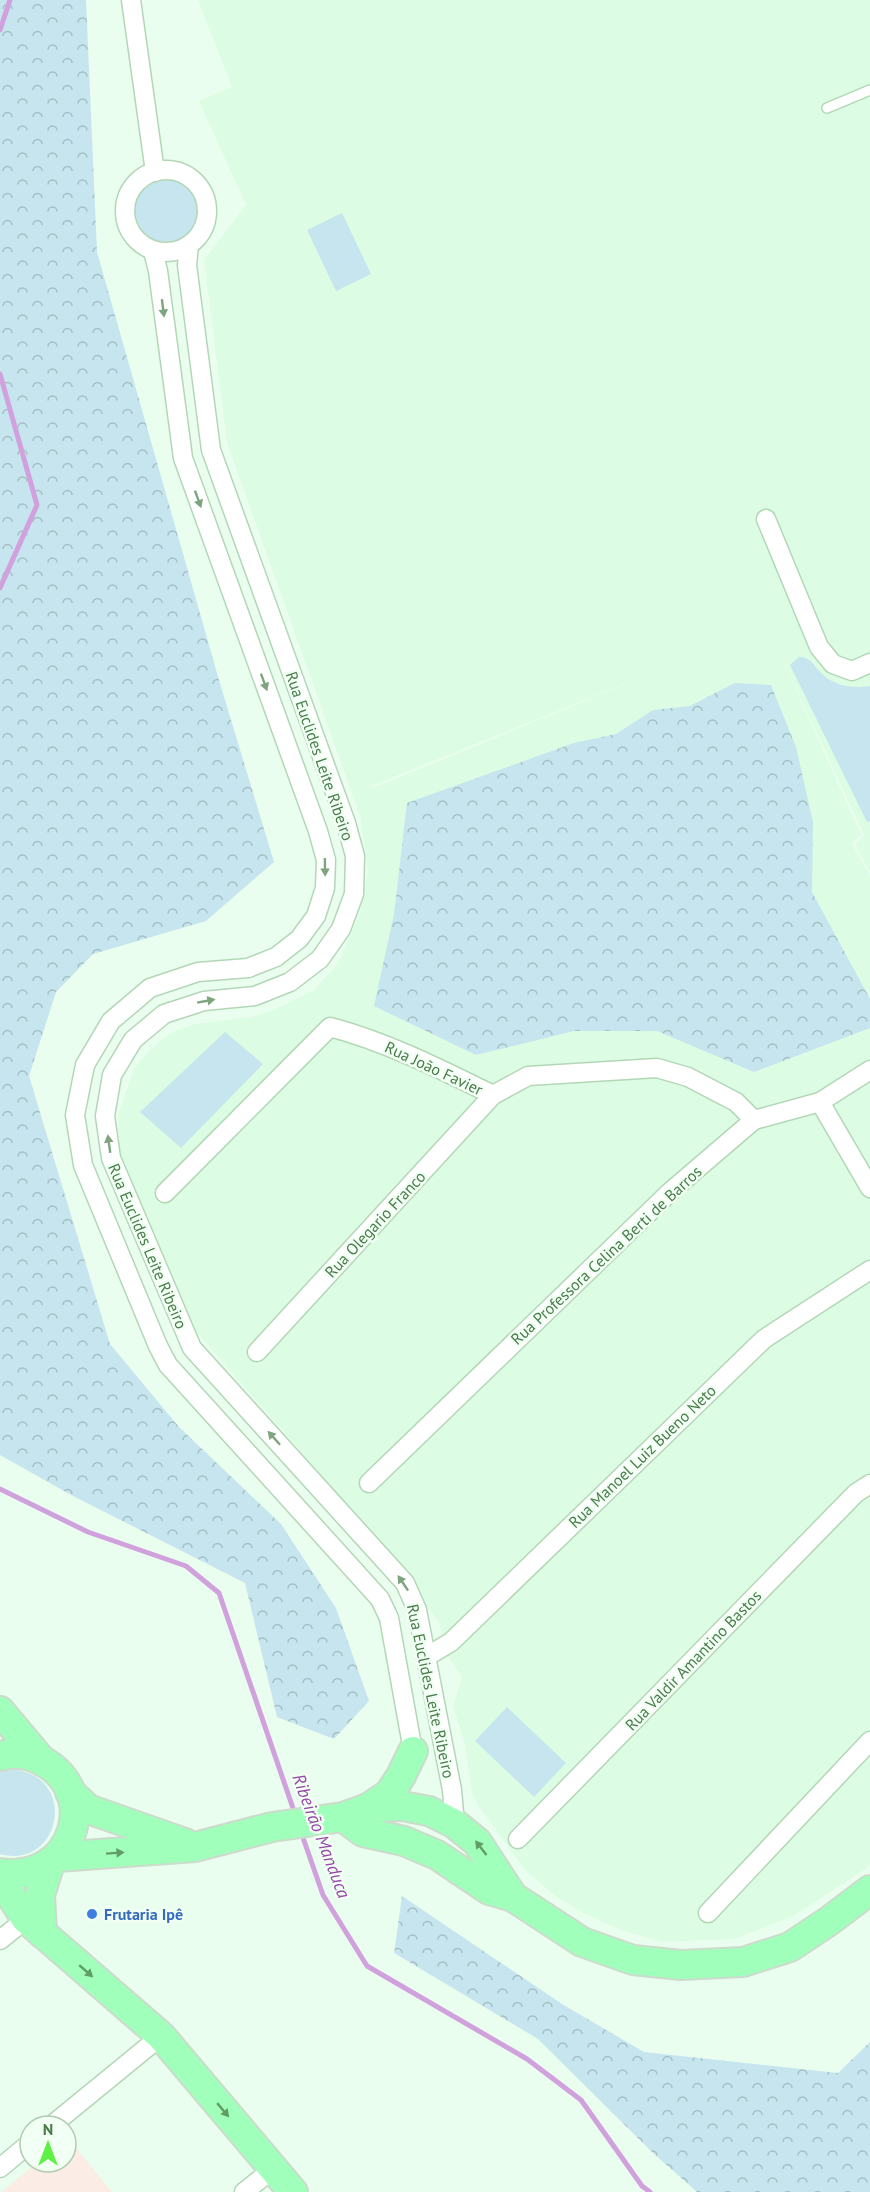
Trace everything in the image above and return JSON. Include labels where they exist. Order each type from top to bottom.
[{"type":"main road","points":[[0,1711],[42,1761],[61,1775],[70,1792],[74,1809],[73,1827],[67,1843],[53,1860],[40,1895],[37,1921]]},
{"type":"main road","points":[[347,1815],[389,1794],[413,1751]]},
{"type":"main road","points":[[0,1756],[27,1755],[42,1761]]},
{"type":"main road","points":[[70,1792],[88,1809],[195,1847]]},
{"type":"main road","points":[[402,1806],[400,1818],[404,1841]]},
{"type":"main road","points":[[0,1873],[14,1875],[33,1872],[53,1860],[195,1847],[272,1827],[402,1806],[429,1811],[455,1824],[477,1842],[513,1897]]},
{"type":"main road","points":[[347,1815],[363,1832],[404,1841],[437,1855],[489,1890],[513,1897],[582,1942],[633,1960],[681,1965],[743,1962],[790,1947],[830,1921],[870,1890]]},
{"type":"main road","points":[[437,1855],[451,1842],[455,1833],[455,1824]]},
{"type":"main road","points":[[0,1879],[37,1921],[161,2036],[293,2192]]},
{"type":"street","points":[[131,0],[155,172]]},
{"type":"street","points":[[171,170],[187,175],[199,186],[206,200],[208,215],[204,229],[189,245],[168,253],[153,250],[140,243],[130,232],[125,218],[126,203],[131,189],[142,178],[155,172],[171,170]]},
{"type":"street","name":"Rua Euclides Leite Ribeiro","points":[[189,245],[187,266],[211,450],[346,823],[355,856],[354,894],[342,929],[320,960],[290,982],[255,996],[204,1001],[164,1014],[133,1040],[112,1075],[105,1116],[111,1158],[192,1348],[405,1583],[417,1610],[422,1634],[452,1790],[455,1824]]},
{"type":"street","name":"Rua Euclides Leite Ribeiro","points":[[153,250],[158,271],[183,458],[318,831],[326,860],[325,888],[316,916],[299,939],[276,957],[248,968],[198,972],[150,988],[111,1021],[85,1065],[75,1115],[83,1165],[168,1365],[380,1599],[389,1618],[413,1751],[410,1783],[402,1806]]},
{"type":"street","points":[[766,519],[819,647],[833,664],[852,670],[870,663]]},
{"type":"street","name":"Rua João Favier","points":[[165,1193],[330,1027],[354,1033],[414,1056],[493,1095],[528,1076],[657,1068],[688,1077],[736,1102],[754,1120]]},
{"type":"street","name":"Rua Professora Celina Berti de Barros","points":[[369,1483],[670,1192],[754,1120],[820,1102],[870,1070]]},
{"type":"street","name":"Rua Olegario Franco","points":[[257,1352],[493,1095]]},
{"type":"street","points":[[820,1102],[870,1188]]},
{"type":"street","name":"Rua Manoel Luiz Bueno Neto","points":[[426,1658],[451,1642],[764,1339],[870,1270]]},
{"type":"street","points":[[192,1391],[213,1371]]},
{"type":"street","name":"Rua Valdir Amantino Bastos","points":[[518,1839],[856,1493],[870,1484]]},
{"type":"street","points":[[393,1640],[406,1632],[422,1634]]},
{"type":"street","points":[[402,1686],[417,1689],[430,1682]]},
{"type":"street","points":[[708,1912],[870,1741]]},
{"type":"street","points":[[0,1940],[37,1921]]},
{"type":"street","points":[[66,2114],[161,2036]]},
{"type":"street","points":[[0,2168],[18,2153]]},
{"type":"street","points":[[244,2192],[273,2169]]},
{"type":"lane","points":[[827,108],[870,90]]},
{"type":"shaded area","points":[[198,0],[870,0],[870,872],[855,845],[864,835],[770,632],[861,834],[852,844],[870,876],[870,1864],[793,1916],[735,1939],[661,1942],[621,1930],[583,1913],[554,1895],[526,1871],[480,1808],[472,1793],[464,1741],[453,1706],[462,1677],[448,1657],[439,1622],[379,1543],[195,1330],[120,1152],[118,1116],[133,1071],[143,1057],[176,1030],[195,1024],[250,1017],[272,1011],[314,990],[335,967],[342,955],[360,913],[368,871],[360,816],[227,443],[204,260],[246,205],[199,101],[232,87]],"holes":[[[689,658],[378,786],[369,787]]]},
{"type":"shaded area","points":[[78,2150],[112,2192],[1,2192],[23,2174],[78,2174]]},
{"type":"green space","points":[[0,0],[86,0],[97,252],[219,680],[274,862],[206,921],[93,954],[56,992],[29,1076],[110,1344],[179,1427],[281,1524],[336,1608],[369,1701],[334,1739],[277,1717],[245,1583],[71,1495],[0,1455]]},
{"type":"green space","points":[[166,177],[179,180],[190,187],[197,198],[200,211],[197,224],[190,235],[179,242],[166,245],[153,242],[142,235],[135,224],[132,211],[135,198],[142,187],[153,180]]},
{"type":"green space","points":[[342,213],[371,274],[336,291],[307,230]]},
{"type":"green space","points":[[799,657],[809,660],[821,673],[838,684],[850,687],[870,686],[870,821],[867,822],[790,665]]},
{"type":"green space","points":[[735,683],[771,685],[796,747],[813,822],[812,892],[870,999],[870,1028],[754,1072],[657,1031],[574,1031],[476,1055],[374,1006],[394,914],[407,803],[574,743],[616,734],[653,710],[690,706]]},
{"type":"green space","points":[[225,1032],[263,1064],[181,1148],[140,1112]]},
{"type":"green space","points":[[507,1707],[566,1763],[534,1797],[475,1741]]},
{"type":"green space","points":[[9,1769],[32,1774],[47,1786],[54,1802],[54,1819],[49,1836],[37,1848],[21,1855],[0,1854],[0,1771]]},
{"type":"green space","points":[[402,1896],[562,2004],[644,2052],[838,2073],[870,2042],[870,2192],[697,2192],[653,2153],[538,2039],[394,1953]]},
{"type":"waterway","points":[[0,30],[10,0]]},
{"type":"waterway","points":[[0,374],[37,505],[0,588]]},
{"type":"waterway","name":"Ribeirão Manduca","points":[[0,1489],[88,1532],[186,1566],[219,1593],[295,1814]]},
{"type":"waterway","name":"Ribeirão Manduca","points":[[301,1832],[323,1895],[367,1966],[527,2059],[581,2100],[642,2186],[650,2192]]},
{"type":"place","name":"Frutaria Ipê","points":[[92,1914]]}]
